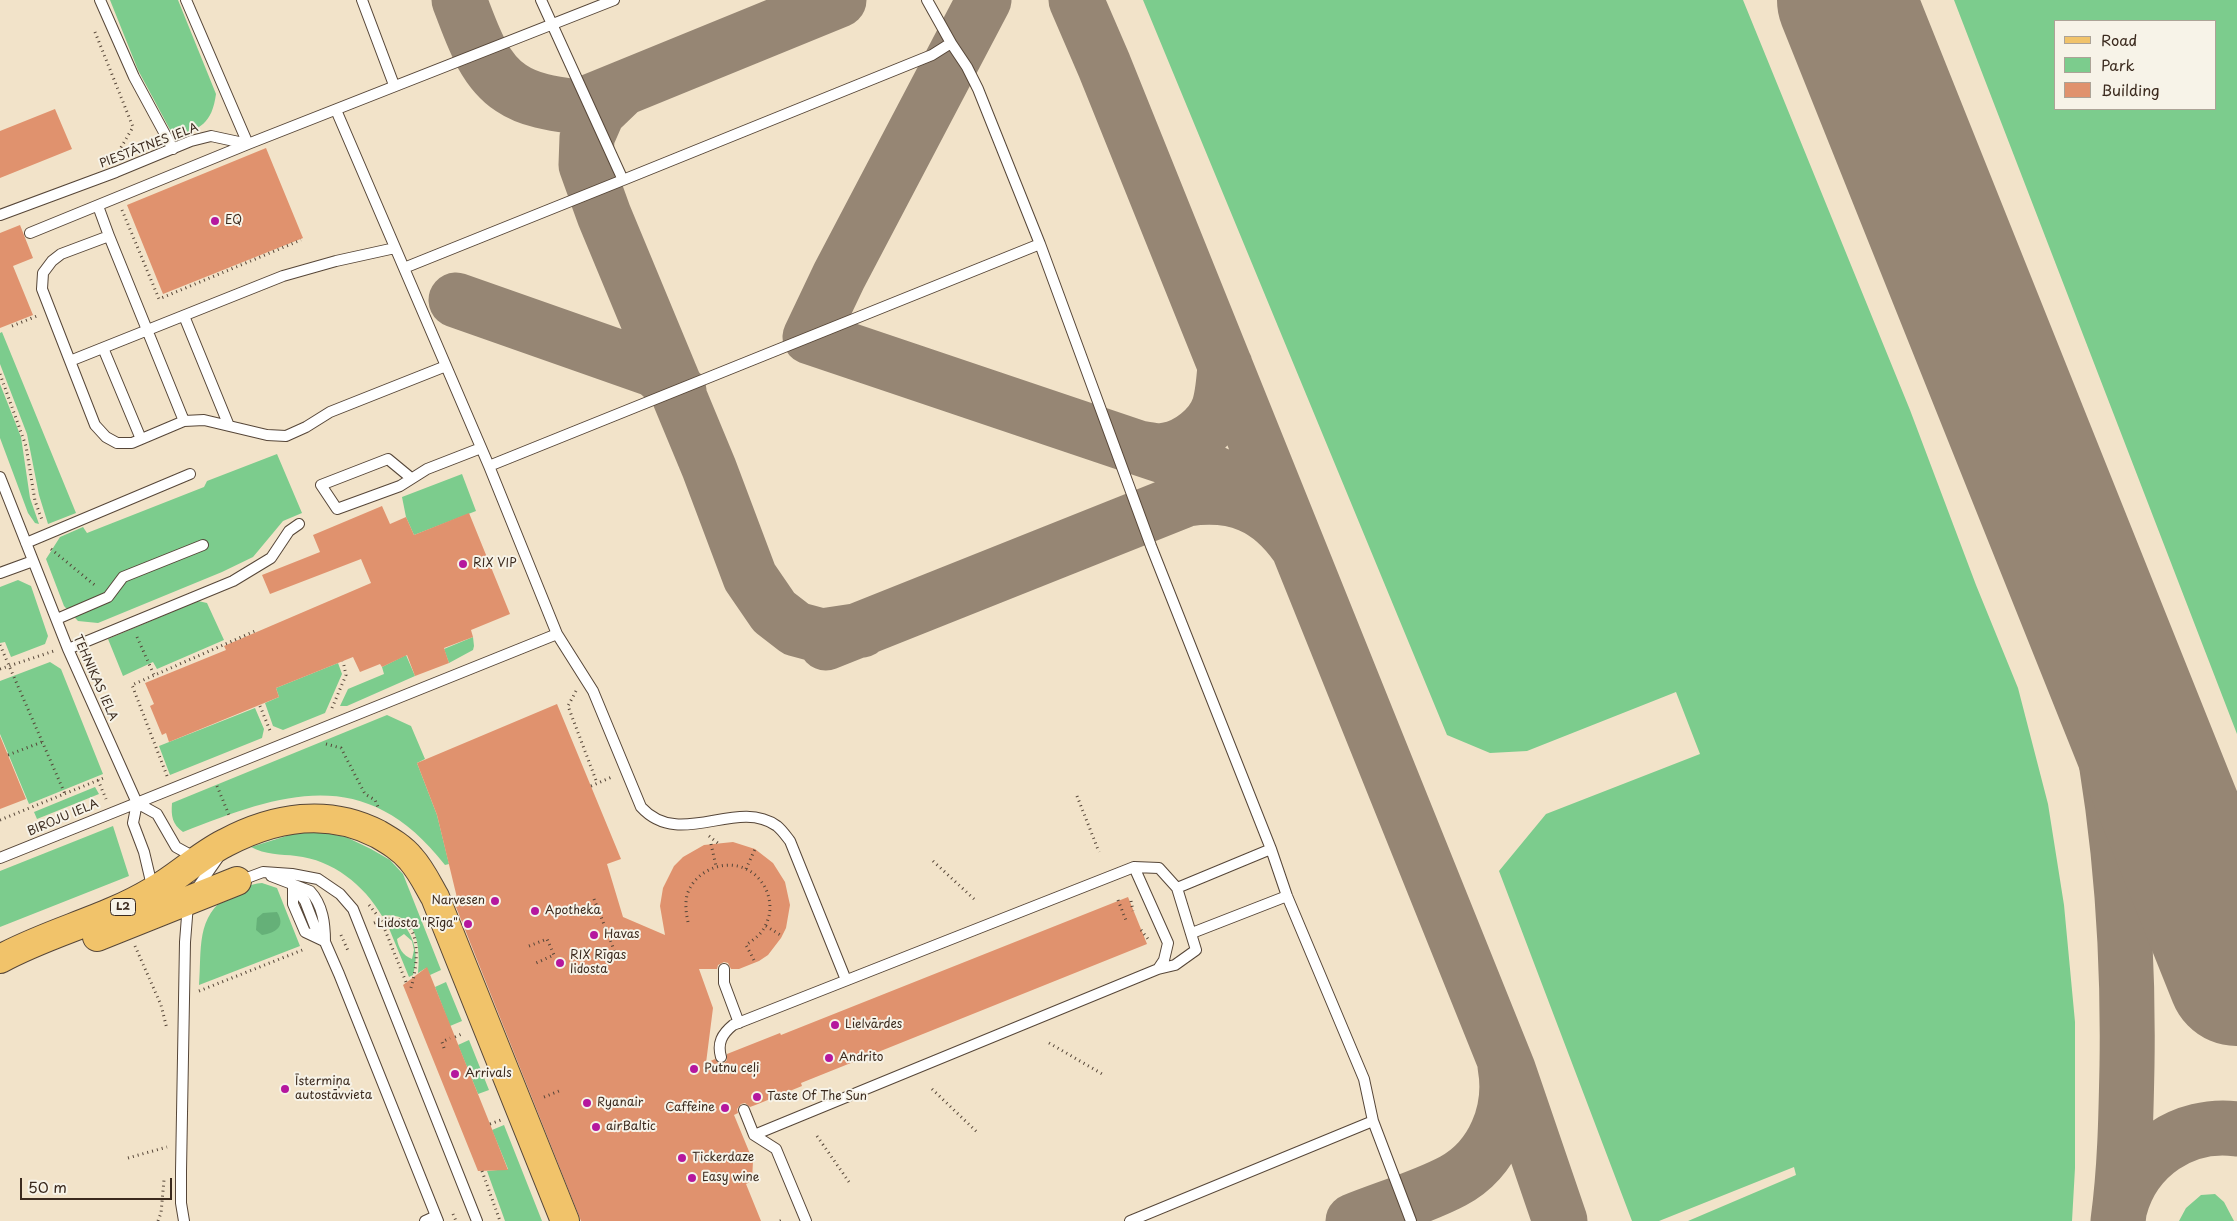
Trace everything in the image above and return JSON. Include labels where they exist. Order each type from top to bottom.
[{"type":"main road","points":[[234,829],[314,817],[346,821],[366,828],[393,842],[411,859],[435,897],[565,1221]]},
{"type":"main road","name":"L2","points":[[0,959],[118,909],[154,891],[199,859],[234,829]]},
{"type":"main road","points":[[0,968],[39,958],[92,940],[237,881]]},
{"type":"lane","points":[[100,0],[134,77],[172,149]]},
{"type":"lane","points":[[186,0],[248,144]]},
{"type":"lane","points":[[362,0],[394,85]]},
{"type":"lane","points":[[542,0],[623,180]]},
{"type":"lane","points":[[30,233],[394,85],[614,0]]},
{"type":"lane","points":[[927,0],[967,67],[989,115],[1040,244],[1151,546],[1271,849],[1287,896],[1364,1079],[1373,1121],[1411,1221]]},
{"type":"lane","points":[[404,268],[932,55],[951,43]]},
{"type":"lane","points":[[336,110],[489,466],[558,634],[593,691],[640,807],[650,817],[660,823],[672,825],[734,818],[760,818],[778,827],[790,841],[846,980]]},
{"type":"lane","name":"PIESTĀTNES IELA","points":[[0,215],[210,136],[248,144]]},
{"type":"lane","points":[[98,206],[184,421]]},
{"type":"lane","points":[[109,236],[61,254],[52,260],[43,273],[42,288],[95,425],[106,437],[117,443],[132,443],[184,421],[204,420],[267,435],[286,436],[306,428],[330,412],[446,366]]},
{"type":"lane","points":[[489,466],[1040,244]]},
{"type":"lane","points":[[70,361],[283,276],[336,261],[395,248]]},
{"type":"lane","points":[[184,316],[229,426]]},
{"type":"lane","points":[[103,348],[141,440]]},
{"type":"lane","points":[[411,478],[388,458],[321,485],[337,510],[400,486],[411,478],[481,448]]},
{"type":"lane","points":[[26,543],[190,474]]},
{"type":"lane","name":"TEHNIKAS IELA","points":[[0,477],[68,649],[137,803],[133,823],[144,852],[154,891]]},
{"type":"lane","points":[[68,649],[233,581],[271,558],[290,531],[300,524]]},
{"type":"lane","points":[[57,619],[108,597],[123,577],[203,545]]},
{"type":"lane","points":[[0,573],[33,560]]},
{"type":"lane","name":"BIROJU IELA","points":[[0,858],[558,634]]},
{"type":"lane","points":[[137,803],[156,814],[176,847],[199,859]]},
{"type":"lane","points":[[184,1221],[181,1171],[185,996],[184,942],[188,901],[234,829]]},
{"type":"lane","points":[[1177,888],[1271,849]]},
{"type":"lane","points":[[1134,867],[1168,943],[1164,960],[1158,969]]},
{"type":"lane","points":[[722,1056],[720,1041],[725,1032],[739,1023],[1134,867],[1159,868],[1177,888],[1196,950],[1174,965],[1158,969],[754,1134]]},
{"type":"lane","points":[[263,872],[310,892],[315,896],[325,923],[325,942],[438,1219],[425,1221]]},
{"type":"lane","points":[[237,881],[263,872],[292,874],[318,879],[340,894],[353,909],[362,927],[477,1221]]},
{"type":"lane","points":[[293,885],[293,904],[305,932],[325,942]]},
{"type":"lane","points":[[1192,933],[1287,896]]},
{"type":"lane","points":[[724,969],[724,983],[739,1023]]},
{"type":"lane","points":[[744,1110],[754,1134],[776,1149],[806,1221]]},
{"type":"lane","points":[[1130,1221],[1373,1121]]},
{"type":"path","points":[[93,26],[133,127],[112,163]]},
{"type":"path","points":[[122,204],[159,298],[301,240]]},
{"type":"path","points":[[0,374],[26,446],[35,501],[44,525]]},
{"type":"path","points":[[131,622],[154,675]]},
{"type":"path","points":[[176,775],[168,779],[132,685],[255,631]]},
{"type":"path","points":[[0,645],[11,666],[65,794]]},
{"type":"path","points":[[0,670],[46,653],[68,649]]},
{"type":"path","points":[[329,714],[338,699],[346,675],[343,661]]},
{"type":"path","points":[[584,676],[568,706],[597,783]]},
{"type":"path","points":[[260,706],[273,736]]},
{"type":"path","points":[[304,737],[341,748],[365,794],[375,800],[378,807]]},
{"type":"path","points":[[8,755],[42,742]]},
{"type":"path","points":[[212,774],[234,829]]},
{"type":"path","points":[[0,820],[106,777]]},
{"type":"path","points":[[1077,796],[1099,852]]},
{"type":"path","points":[[711,844],[716,866]]},
{"type":"path","points":[[746,869],[755,849]]},
{"type":"path","points":[[933,861],[974,899]]},
{"type":"path","points":[[688,922],[685,908],[687,894],[694,882],[704,872],[716,866],[730,865],[746,869],[755,875],[764,886],[769,898],[770,912],[766,926],[757,937],[746,945],[755,962]]},
{"type":"path","points":[[594,899],[618,960]]},
{"type":"path","points":[[1118,900],[1127,923]]},
{"type":"path","points":[[161,1005],[391,917],[401,919],[408,926],[415,941],[417,956],[415,975],[410,991]]},
{"type":"path","points":[[766,926],[782,936]]},
{"type":"path","points":[[1141,930],[1151,943]]},
{"type":"path","points":[[529,946],[548,939],[554,955],[536,963]]},
{"type":"path","points":[[144,965],[161,1005],[167,1031]]},
{"type":"path","points":[[455,1037],[466,1032]]},
{"type":"path","points":[[444,1048],[442,1042],[450,1038]]},
{"type":"path","points":[[1049,1043],[1104,1075]]},
{"type":"path","points":[[932,1089],[978,1133]]},
{"type":"path","points":[[544,1097],[559,1091]]},
{"type":"path","points":[[490,1124],[501,1120]]},
{"type":"path","points":[[817,1136],[850,1182]]},
{"type":"path","points":[[166,1156],[168,1138]]},
{"type":"path","points":[[128,1158],[167,1147]]},
{"type":"path","points":[[482,1171],[500,1221]]},
{"type":"path","points":[[158,1221],[161,1214],[165,1175]]},
{"type":"path","points":[[780,1221],[784,1219]]},
{"type":"green space","points":[[110,0],[178,0],[216,94],[208,119],[198,128],[175,139],[138,70]]},
{"type":"green space","points":[[1143,0],[1743,0],[1910,410],[1976,585],[2018,688],[2048,804],[2064,905],[2075,1022],[2075,1168],[2072,1221],[1688,1221],[1796,1175],[1794,1167],[1659,1221],[1632,1221],[1499,871],[1546,814],[1700,754],[1676,692],[1527,751],[1490,753],[1447,735]]},
{"type":"green space","points":[[1954,0],[2237,0],[2237,734]]},
{"type":"green space","points":[[2,332],[76,513],[48,524],[39,495],[27,434],[0,364],[0,333]]},
{"type":"green space","points":[[0,384],[21,437],[30,498],[39,524],[35,523],[28,513],[0,438]]},
{"type":"green space","points":[[277,454],[302,513],[283,521],[253,557],[222,572],[98,623],[78,621],[64,606],[46,559],[60,537],[83,527],[87,533],[204,487],[207,481]]},
{"type":"green space","points":[[462,474],[476,511],[414,535],[406,517],[402,497]]},
{"type":"green space","points":[[18,580],[31,586],[48,636],[45,644],[11,657],[5,642],[0,643],[0,587]]},
{"type":"green space","points":[[198,601],[207,603],[224,640],[157,669],[153,662],[123,676],[108,639]]},
{"type":"green space","points":[[473,637],[473,650],[449,663],[444,649]]},
{"type":"green space","points":[[406,655],[415,676],[347,706],[340,706],[348,689],[384,674],[382,667]]},
{"type":"green space","points":[[50,662],[61,669],[103,774],[29,804],[0,734],[0,681]]},
{"type":"green space","points":[[338,663],[342,674],[325,713],[283,730],[273,726],[265,703],[279,697],[276,688]]},
{"type":"green space","points":[[255,708],[264,729],[262,738],[170,775],[159,746]]},
{"type":"green space","points":[[387,715],[411,726],[425,759],[417,763],[437,815],[449,864],[445,865],[415,833],[385,812],[354,800],[323,796],[290,798],[256,806],[183,832],[174,823],[172,803]]},
{"type":"green space","points":[[95,787],[99,794],[37,819],[34,812]]},
{"type":"green space","points":[[113,826],[129,876],[0,927],[0,871]]},
{"type":"green space","points":[[320,832],[346,837],[371,849],[390,860],[403,874],[441,970],[430,975],[426,968],[418,973],[419,953],[410,925],[403,919],[394,916],[382,916],[357,884],[346,876],[310,858],[267,853],[251,847],[296,833]]},
{"type":"green space","points":[[262,883],[277,888],[300,946],[199,985],[202,935],[211,913],[219,903],[230,895],[249,886]]},
{"type":"green space","points":[[277,912],[280,917],[280,925],[275,931],[262,935],[256,930],[257,918],[263,913]]},
{"type":"green space","points":[[386,921],[401,922],[413,940],[416,961],[413,975],[409,977]],"holes":[[[404,934],[412,941],[414,950],[412,959],[402,951],[397,939]]]},
{"type":"green space","points":[[446,982],[462,1021],[450,1026],[435,987]]},
{"type":"green space","points":[[469,1040],[489,1090],[478,1094],[458,1045]]},
{"type":"green space","points":[[504,1125],[542,1221],[505,1221],[487,1171],[508,1169],[492,1130]]},
{"type":"green space","points":[[2215,1194],[2224,1202],[2234,1221],[2179,1221],[2186,1208],[2201,1195]]},
{"type":"building","points":[[55,109],[72,149],[0,178],[0,131]]},
{"type":"building","name":"EQ","points":[[266,148],[303,238],[163,294],[127,205]]},
{"type":"building","points":[[20,225],[33,258],[13,266],[33,315],[0,328],[0,233]]},
{"type":"building","points":[[382,506],[390,524],[406,517],[414,535],[469,513],[510,614],[471,630],[473,637],[444,648],[449,663],[415,676],[407,655],[382,667],[380,664],[360,672],[353,657],[276,688],[279,697],[169,742],[166,733],[162,735],[150,706],[154,704],[145,683],[226,650],[224,646],[371,583],[361,559],[270,594],[262,575],[320,552],[313,535]]},
{"type":"building","name":"RIX Rīgas lidosta","points":[[557,704],[621,859],[607,864],[623,917],[665,935],[660,906],[663,888],[674,866],[683,857],[704,845],[733,842],[755,849],[773,863],[785,882],[790,905],[786,928],[768,955],[739,969],[731,969],[728,963],[724,962],[718,965],[717,969],[699,969],[713,1008],[706,1063],[715,1059],[718,1063],[723,1064],[727,1060],[727,1054],[780,1033],[781,1035],[1128,897],[1147,944],[801,1083],[802,1086],[758,1104],[750,1107],[745,1103],[741,1104],[737,1109],[738,1113],[734,1115],[753,1161],[752,1181],[746,1184],[761,1221],[581,1221],[456,907],[459,906],[437,815],[417,763]]},
{"type":"building","points":[[0,736],[26,799],[0,809]]},
{"type":"building","name":"Arrivals","points":[[427,967],[508,1170],[478,1171],[403,985]]},
{"type":"taxiway","points":[[459,0],[485,60],[501,80],[526,96],[560,105],[577,107],[839,0]]},
{"type":"taxiway","points":[[984,0],[839,276],[810,337],[1139,448]]},
{"type":"taxiway","points":[[1076,0],[1104,65],[1508,1069],[1560,1221]]},
{"type":"taxiway","points":[[623,88],[598,112],[587,137],[586,165],[604,215],[709,468],[750,577],[774,612],[796,629],[822,636],[862,630]]},
{"type":"taxiway","points":[[456,300],[655,370],[679,391]]},
{"type":"taxiway","points":[[1217,474],[1139,448],[1160,451],[1174,448],[1191,441],[1205,429],[1216,415],[1219,407],[1225,365]]},
{"type":"taxiway","points":[[2034,471],[2084,652],[2100,725],[2115,822],[2124,919],[2127,1016],[2125,1143],[2118,1221]]},
{"type":"taxiway","points":[[826,643],[1187,499],[1220,498],[1236,500],[1250,505],[1275,521],[1297,546]]},
{"type":"taxiway","points":[[1353,1221],[1441,1187],[1467,1172],[1480,1160],[1490,1147],[1503,1116],[1507,1083],[1505,1066]]},
{"type":"taxiway","points":[[2120,1208],[2127,1189],[2137,1173],[2149,1158],[2164,1146],[2180,1137],[2198,1131],[2217,1128],[2237,1129]]},
{"type":"runway","points":[[1846,0],[2237,977]]},
{"type":"place","name":"EQ","points":[[215,221]]},
{"type":"place","name":"RIX VIP","points":[[463,564]]},
{"type":"place","name":"Narvesen","points":[[495,901]]},
{"type":"place","name":"Apotheka","points":[[535,911]]},
{"type":"place","name":"Lidosta \"Rīga\"","points":[[468,924]]},
{"type":"place","name":"Havas","points":[[594,935]]},
{"type":"place","name":"RIX Rīgas lidosta","points":[[560,963]]},
{"type":"place","name":"Lielvārdes","points":[[835,1025]]},
{"type":"place","name":"Andrito","points":[[829,1058]]},
{"type":"place","name":"Putnu ceļi","points":[[694,1069]]},
{"type":"place","name":"Arrivals","points":[[455,1074]]},
{"type":"place","name":"Īstermiņa autostāvvieta","points":[[285,1089]]},
{"type":"place","name":"Taste Of The Sun","points":[[757,1097]]},
{"type":"place","name":"Ryanair","points":[[587,1103]]},
{"type":"place","name":"Caffeine","points":[[725,1108]]},
{"type":"place","name":"airBaltic","points":[[596,1127]]},
{"type":"place","name":"Tickerdaze","points":[[682,1158]]},
{"type":"place","name":"Easy wine","points":[[692,1178]]}]
